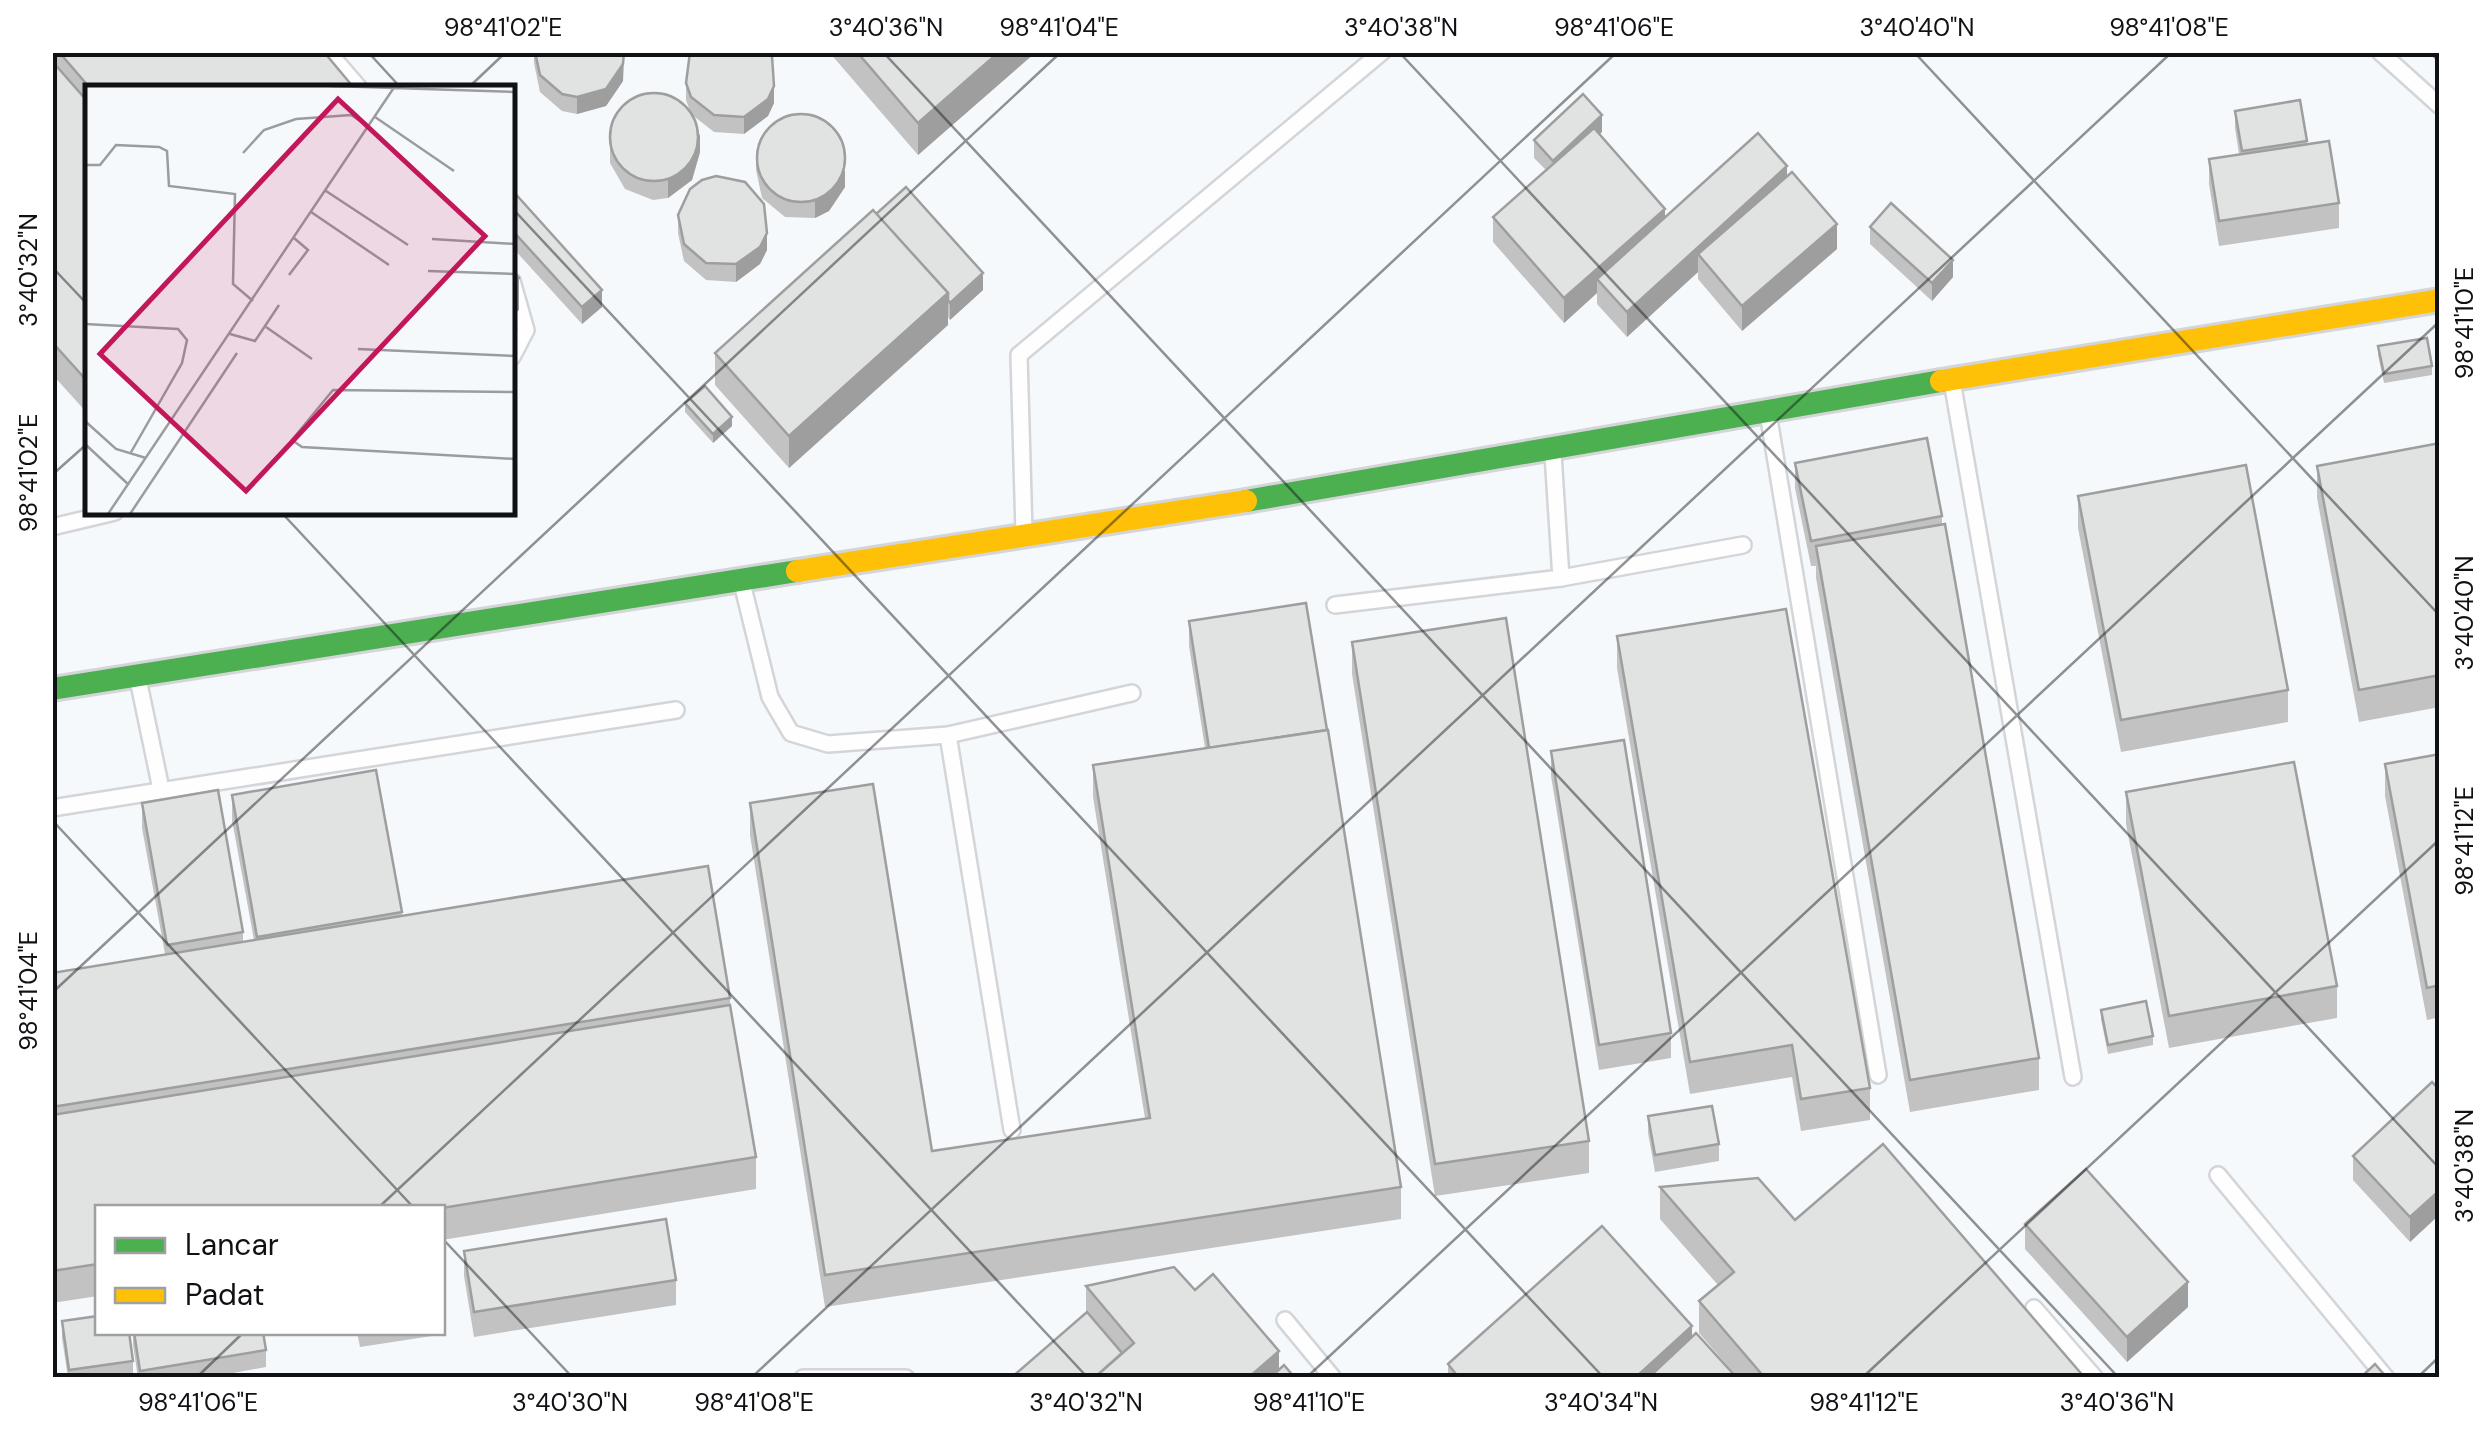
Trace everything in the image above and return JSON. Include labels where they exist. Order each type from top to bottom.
[{"type":"street","points":[[52,689],[741,579],[1024,539],[1768,410],[2440,300]]},
{"type":"lane","points":[[328,52],[356,85]]},
{"type":"lane","points":[[1024,539],[1019,354],[1382,52]]},
{"type":"lane","points":[[2380,52],[2440,106]]},
{"type":"lane","points":[[515,292],[526,330],[515,351]]},
{"type":"lane","points":[[1952,379],[2074,1077]]},
{"type":"lane","points":[[1768,410],[1878,1075]]},
{"type":"lane","points":[[1553,448],[1561,578]]},
{"type":"lane","points":[[52,527],[102,515]]},
{"type":"lane","points":[[1336,604],[1561,578],[1743,545]]},
{"type":"lane","points":[[741,579],[770,697],[791,732],[828,744],[948,734],[1132,693]]},
{"type":"lane","points":[[138,676],[146,732],[161,790]]},
{"type":"lane","points":[[52,808],[676,710]]},
{"type":"lane","points":[[948,734],[1012,1130]]},
{"type":"lane","points":[[2218,1176],[2386,1378]]},
{"type":"lane","points":[[2034,1308],[2094,1378]]},
{"type":"lane","points":[[1285,1320],[1334,1378]]},
{"type":"lane","points":[[804,1378],[906,1378]]},
{"type":"building","points":[[59,52],[324,52],[352,85],[87,85]]},
{"type":"building","points":[[535,52],[624,52],[623,64],[606,89],[577,97],[562,94],[540,75]]},
{"type":"building","points":[[690,52],[769,52],[774,86],[768,99],[744,117],[714,115],[691,97],[686,83]]},
{"type":"building","points":[[857,52],[999,52],[918,123]]},
{"type":"building","points":[[52,61],[85,99],[85,379],[52,342]]},
{"type":"building","points":[[654,93],[671,96],[685,106],[695,120],[695,154],[685,168],[671,178],[654,181],[637,178],[623,168],[613,154],[610,137],[613,120],[623,106],[637,96]]},
{"type":"building","points":[[1583,94],[1602,115],[1553,161],[1534,140]]},
{"type":"building","points":[[2300,100],[2307,141],[2242,151],[2235,111]]},
{"type":"building","points":[[801,114],[818,117],[832,127],[842,141],[842,175],[832,189],[818,199],[801,202],[784,199],[770,189],[760,175],[757,158],[760,141],[770,127],[784,117]]},
{"type":"building","points":[[1594,128],[1665,209],[1564,298],[1493,217]]},
{"type":"building","points":[[1758,133],[1787,166],[1627,312],[1597,279]]},
{"type":"building","points":[[2329,141],[2339,203],[2219,221],[2209,159]]},
{"type":"building","points":[[1792,172],[1837,224],[1742,306],[1698,254]]},
{"type":"building","points":[[716,176],[745,182],[764,204],[767,233],[760,247],[736,264],[706,263],[684,244],[678,215],[690,189]]},
{"type":"building","points":[[906,187],[983,273],[950,303],[948,293],[876,214]]},
{"type":"building","points":[[515,193],[602,290],[582,307],[515,233]]},
{"type":"building","points":[[1891,203],[1953,260],[1932,283],[1870,227]]},
{"type":"building","points":[[873,210],[948,293],[789,436],[715,353]]},
{"type":"building","points":[[2427,338],[2432,366],[2384,374],[2378,346]]},
{"type":"building","points":[[705,386],[732,417],[713,434],[685,403]]},
{"type":"building","points":[[1927,438],[1942,516],[1811,541],[1795,463]]},
{"type":"building","points":[[2440,443],[2440,675],[2359,690],[2317,466]]},
{"type":"building","points":[[2246,465],[2288,690],[2121,720],[2078,496]]},
{"type":"building","points":[[1945,524],[2039,1058],[1910,1080],[1816,546]]},
{"type":"building","points":[[1306,603],[1327,730],[1209,748],[1189,621]]},
{"type":"building","points":[[1786,609],[1870,1088],[1801,1099],[1792,1045],[1690,1062],[1617,636]]},
{"type":"building","points":[[1506,618],[1589,1141],[1435,1164],[1352,642]]},
{"type":"building","points":[[1328,730],[1401,1187],[825,1275],[750,803],[873,784],[932,1151],[1150,1118],[1093,765]]},
{"type":"building","points":[[1624,740],[1671,1033],[1599,1045],[1551,751]]},
{"type":"building","points":[[2440,754],[2440,985],[2427,988],[2385,764]]},
{"type":"building","points":[[2294,762],[2337,986],[2169,1016],[2126,792]]},
{"type":"building","points":[[376,770],[402,912],[257,937],[232,795]]},
{"type":"building","points":[[218,790],[243,932],[167,945],[142,803]]},
{"type":"building","points":[[708,866],[730,998],[52,1107],[52,973]]},
{"type":"building","points":[[2146,1001],[2153,1036],[2108,1045],[2101,1010]]},
{"type":"building","points":[[730,1005],[756,1157],[445,1208],[95,1205],[95,1264],[52,1271],[52,1115]]},
{"type":"building","points":[[2432,1082],[2440,1090],[2440,1190],[2410,1217],[2353,1156]]},
{"type":"building","points":[[1712,1106],[1719,1144],[1655,1155],[1648,1116]]},
{"type":"building","points":[[1883,1144],[2085,1378],[1765,1378],[1699,1301],[1734,1272],[1660,1187],[1758,1178],[1795,1220]]},
{"type":"building","points":[[2086,1169],[2188,1282],[2127,1337],[2025,1224]]},
{"type":"building","points":[[666,1219],[676,1280],[474,1312],[464,1251]]},
{"type":"building","points":[[1602,1226],[1692,1326],[1635,1378],[1459,1378],[1448,1364]]},
{"type":"building","points":[[1174,1267],[1195,1290],[1213,1274],[1279,1351],[1248,1378],[1094,1378],[1134,1343],[1086,1286]]},
{"type":"building","points":[[1087,1312],[1122,1353],[1094,1378],[1011,1378]]},
{"type":"building","points":[[95,1316],[95,1335],[129,1335],[133,1361],[69,1370],[62,1321]]},
{"type":"building","points":[[1696,1333],[1737,1378],[1648,1378]]},
{"type":"building","points":[[134,1335],[264,1335],[266,1350],[140,1371]]},
{"type":"building","points":[[2375,1364],[2387,1378],[2360,1378]]},
{"type":"building","points":[[1284,1365],[1295,1378],[1270,1378]]},
{"type":"traffic: fast","points":[[1246,501],[1941,381]]},
{"type":"traffic: fast","points":[[52,689],[797,571]]},
{"type":"traffic: slow","points":[[1941,381],[2440,300]]},
{"type":"traffic: slow","points":[[797,571],[1246,501]]}]
